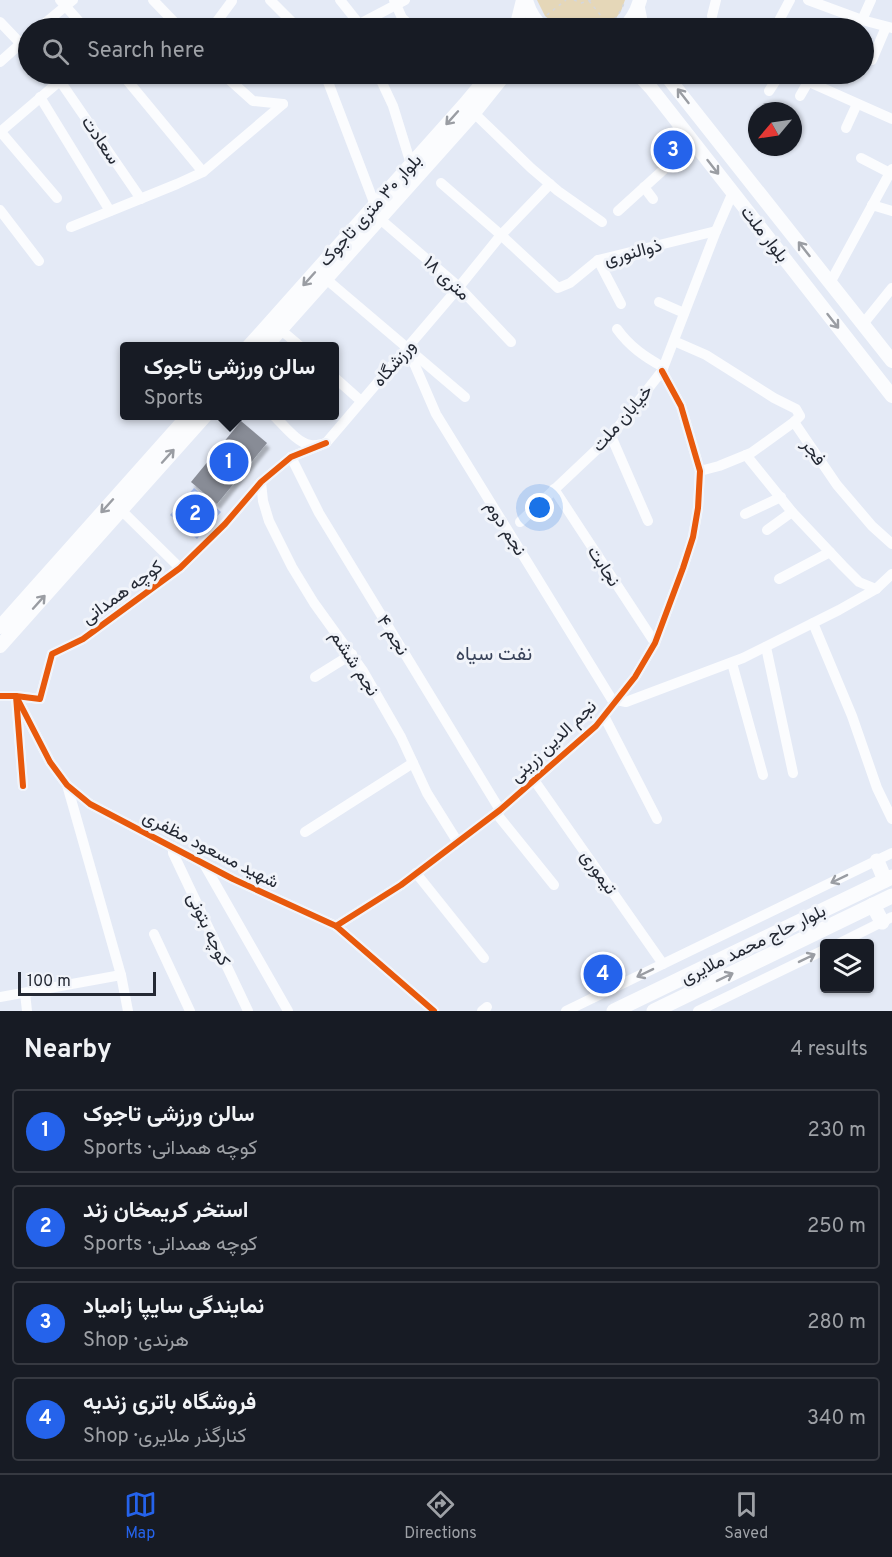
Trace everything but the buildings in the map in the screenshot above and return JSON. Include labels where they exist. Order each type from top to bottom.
[{"type":"highway","points":[[877,861],[889,878]]},
{"type":"highway","name":"بلوار حاج محمد ملایری","points":[[614,1011],[889,878]]},
{"type":"highway","name":"بلوار حاج محمد ملایری","points":[[654,1011],[892,896]]},
{"type":"highway","points":[[873,905],[887,920]]},
{"type":"main road","points":[[524,0],[534,18]]},
{"type":"main road","points":[[519,18],[524,0]]},
{"type":"main road","points":[[632,18],[639,4]]},
{"type":"main road","name":"بلوار ۳۰ متری تاجوک","points":[[253,342],[482,84]]},
{"type":"main road","name":"بلوار ۳۰ متری تاجوک","points":[[270,342],[474,113],[497,84]]},
{"type":"main road","name":"بلوار ملت","points":[[647,84],[892,396]]},
{"type":"main road","name":"بلوار ملت","points":[[673,84],[892,361]]},
{"type":"main road","points":[[0,627],[184,420]]},
{"type":"main road","points":[[0,646],[201,420]]},
{"type":"street","points":[[153,0],[170,18]]},
{"type":"street","points":[[270,0],[288,18]]},
{"type":"street","points":[[340,0],[354,18]]},
{"type":"street","points":[[712,16],[716,0]]},
{"type":"street","points":[[780,18],[790,0]]},
{"type":"street","points":[[808,0],[857,18]]},
{"type":"street","points":[[863,18],[871,0]]},
{"type":"street","points":[[219,18],[232,1]]},
{"type":"street","points":[[49,18],[66,2],[78,18]]},
{"type":"street","points":[[372,18],[398,2],[402,18]]},
{"type":"street","points":[[0,22],[18,36]]},
{"type":"street","points":[[874,23],[890,28],[874,56]]},
{"type":"street","points":[[0,62],[18,47]]},
{"type":"street","points":[[56,84],[0,131],[57,198]]},
{"type":"street","name":"سعادت","points":[[68,84],[141,199]]},
{"type":"street","points":[[130,84],[203,172]]},
{"type":"street","points":[[71,228],[203,172],[283,104],[253,101],[234,84]]},
{"type":"street","points":[[329,84],[375,205]]},
{"type":"street","points":[[383,84],[393,106],[411,164]]},
{"type":"street","points":[[769,91],[774,84]]},
{"type":"street","points":[[800,96],[807,84]]},
{"type":"street","points":[[812,84],[892,119]]},
{"type":"street","points":[[40,98],[110,212]]},
{"type":"street","points":[[846,128],[857,104]]},
{"type":"street","points":[[474,113],[531,168],[602,222]]},
{"type":"street","points":[[618,211],[694,142]]},
{"type":"street","points":[[830,283],[872,206],[888,186],[891,171],[861,158]]},
{"type":"street","points":[[441,183],[501,235]]},
{"type":"street","name":"ورزشگاه","points":[[326,443],[501,235],[550,184]]},
{"type":"street","points":[[644,187],[653,200]]},
{"type":"street","name":"خیابان ملت","points":[[520,522],[611,436],[663,369],[732,192]]},
{"type":"street","points":[[872,206],[892,211]]},
{"type":"street","points":[[0,210],[39,261]]},
{"type":"street","name":"۱۸ متری","points":[[380,219],[459,287],[511,342]]},
{"type":"street","name":"ذوالنوری","points":[[501,235],[558,288],[570,282],[598,260],[716,231]]},
{"type":"street","points":[[598,260],[621,304]]},
{"type":"street","points":[[326,279],[465,397]]},
{"type":"street","points":[[863,324],[892,288]]},
{"type":"street","points":[[659,302],[684,313]]},
{"type":"street","points":[[617,329],[636,350],[663,369]]},
{"type":"street","points":[[281,330],[295,342]]},
{"type":"street","name":"فجر","points":[[674,341],[706,355],[774,398],[796,409],[800,416],[794,422],[837,485],[872,526],[892,544]]},
{"type":"street","name":"نجم دوم","points":[[407,347],[436,414],[616,702]]},
{"type":"street","name":"نجم الدین زرینی","points":[[336,926],[401,885],[498,811],[596,726],[635,677],[655,643],[693,537],[698,508],[700,471],[681,406],[663,369]]},
{"type":"street","points":[[339,381],[362,401]]},
{"type":"street","points":[[278,420],[295,436],[312,446],[326,443]]},
{"type":"street","points":[[700,471],[746,455],[794,422]]},
{"type":"street","points":[[611,436],[648,521]]},
{"type":"street","name":"کوچه همدانی","points":[[16,696],[40,699],[52,654],[83,639],[180,568],[225,524],[261,482],[291,457],[326,443]]},
{"type":"street","points":[[746,455],[792,512],[859,582],[876,589]]},
{"type":"street","name":"نجم ۴","points":[[291,457],[319,513],[498,811],[554,885]]},
{"type":"street","name":"نجم ششم","points":[[261,482],[263,501],[269,521],[292,567],[352,654],[401,737],[427,793],[457,841]]},
{"type":"street","name":"نجابت","points":[[554,489],[655,643]]},
{"type":"street","points":[[745,514],[781,497]]},
{"type":"street","points":[[121,510],[180,568]]},
{"type":"street","points":[[767,530],[792,512]]},
{"type":"street","points":[[779,579],[830,552]]},
{"type":"street","points":[[616,702],[626,702],[732,663],[876,589],[892,574]]},
{"type":"street","points":[[813,623],[852,716],[877,788],[892,819]]},
{"type":"street","points":[[766,647],[793,773]]},
{"type":"street","points":[[315,677],[352,654]]},
{"type":"street","points":[[732,663],[763,776]]},
{"type":"street","points":[[0,696],[16,696],[23,786]]},
{"type":"street","name":"شهید مسعود مظفری","points":[[16,696],[50,762],[67,785],[90,804],[233,879],[336,926],[434,1011]]},
{"type":"street","points":[[604,716],[657,819]]},
{"type":"street","points":[[305,832],[414,763]]},
{"type":"street","name":"تیموری","points":[[534,780],[663,964]]},
{"type":"street","points":[[67,785],[121,975],[128,1011]]},
{"type":"street","name":"کوچه بتونی","points":[[173,847],[173,854],[248,1011]]},
{"type":"street","points":[[566,1011],[892,853]]},
{"type":"street","points":[[204,864],[288,1011]]},
{"type":"street","points":[[416,873],[484,958]]},
{"type":"street","points":[[848,939],[887,920]]},
{"type":"street","points":[[154,934],[190,1011]]},
{"type":"street","points":[[698,1011],[820,952]]},
{"type":"street","points":[[0,998],[121,975]]},
{"type":"street","points":[[25,993],[27,1011]]},
{"type":"path","points":[[548,18],[566,0]]},
{"type":"path","points":[[574,0],[581,3],[590,1],[603,18]]},
{"type":"path","points":[[616,18],[625,0]]},
{"type":"shaded area","points":[[537,0],[625,0],[616,18],[548,18]]},
{"type":"water","points":[[194,488],[221,512],[197,539],[170,515]]},
{"type":"cycle path","points":[[336,926],[401,885],[500,810],[596,726],[635,677],[655,643],[693,537],[698,508],[700,471],[681,406],[662,371]]},
{"type":"cycle path","points":[[23,786],[16,696],[40,699],[52,654],[83,639],[180,568],[225,524],[261,482],[291,457],[326,443]]},
{"type":"cycle path","points":[[0,696],[16,696],[50,762],[67,785],[90,804],[233,879],[336,926],[434,1011]]},
{"type":"place","name":"نمایندگی سایپا زامیاد","points":[[673,150]]},
{"type":"place","name":"سالن ورزشی تاجوک","points":[[229,462]]},
{"type":"place","name":"استخر کریمخان زند","points":[[195,514]]},
{"type":"place","name":"فروشگاه باتری زندیه","points":[[603,974]]},
{"type":"district","name":"نفت سیاه","points":[[494,653]]}]
